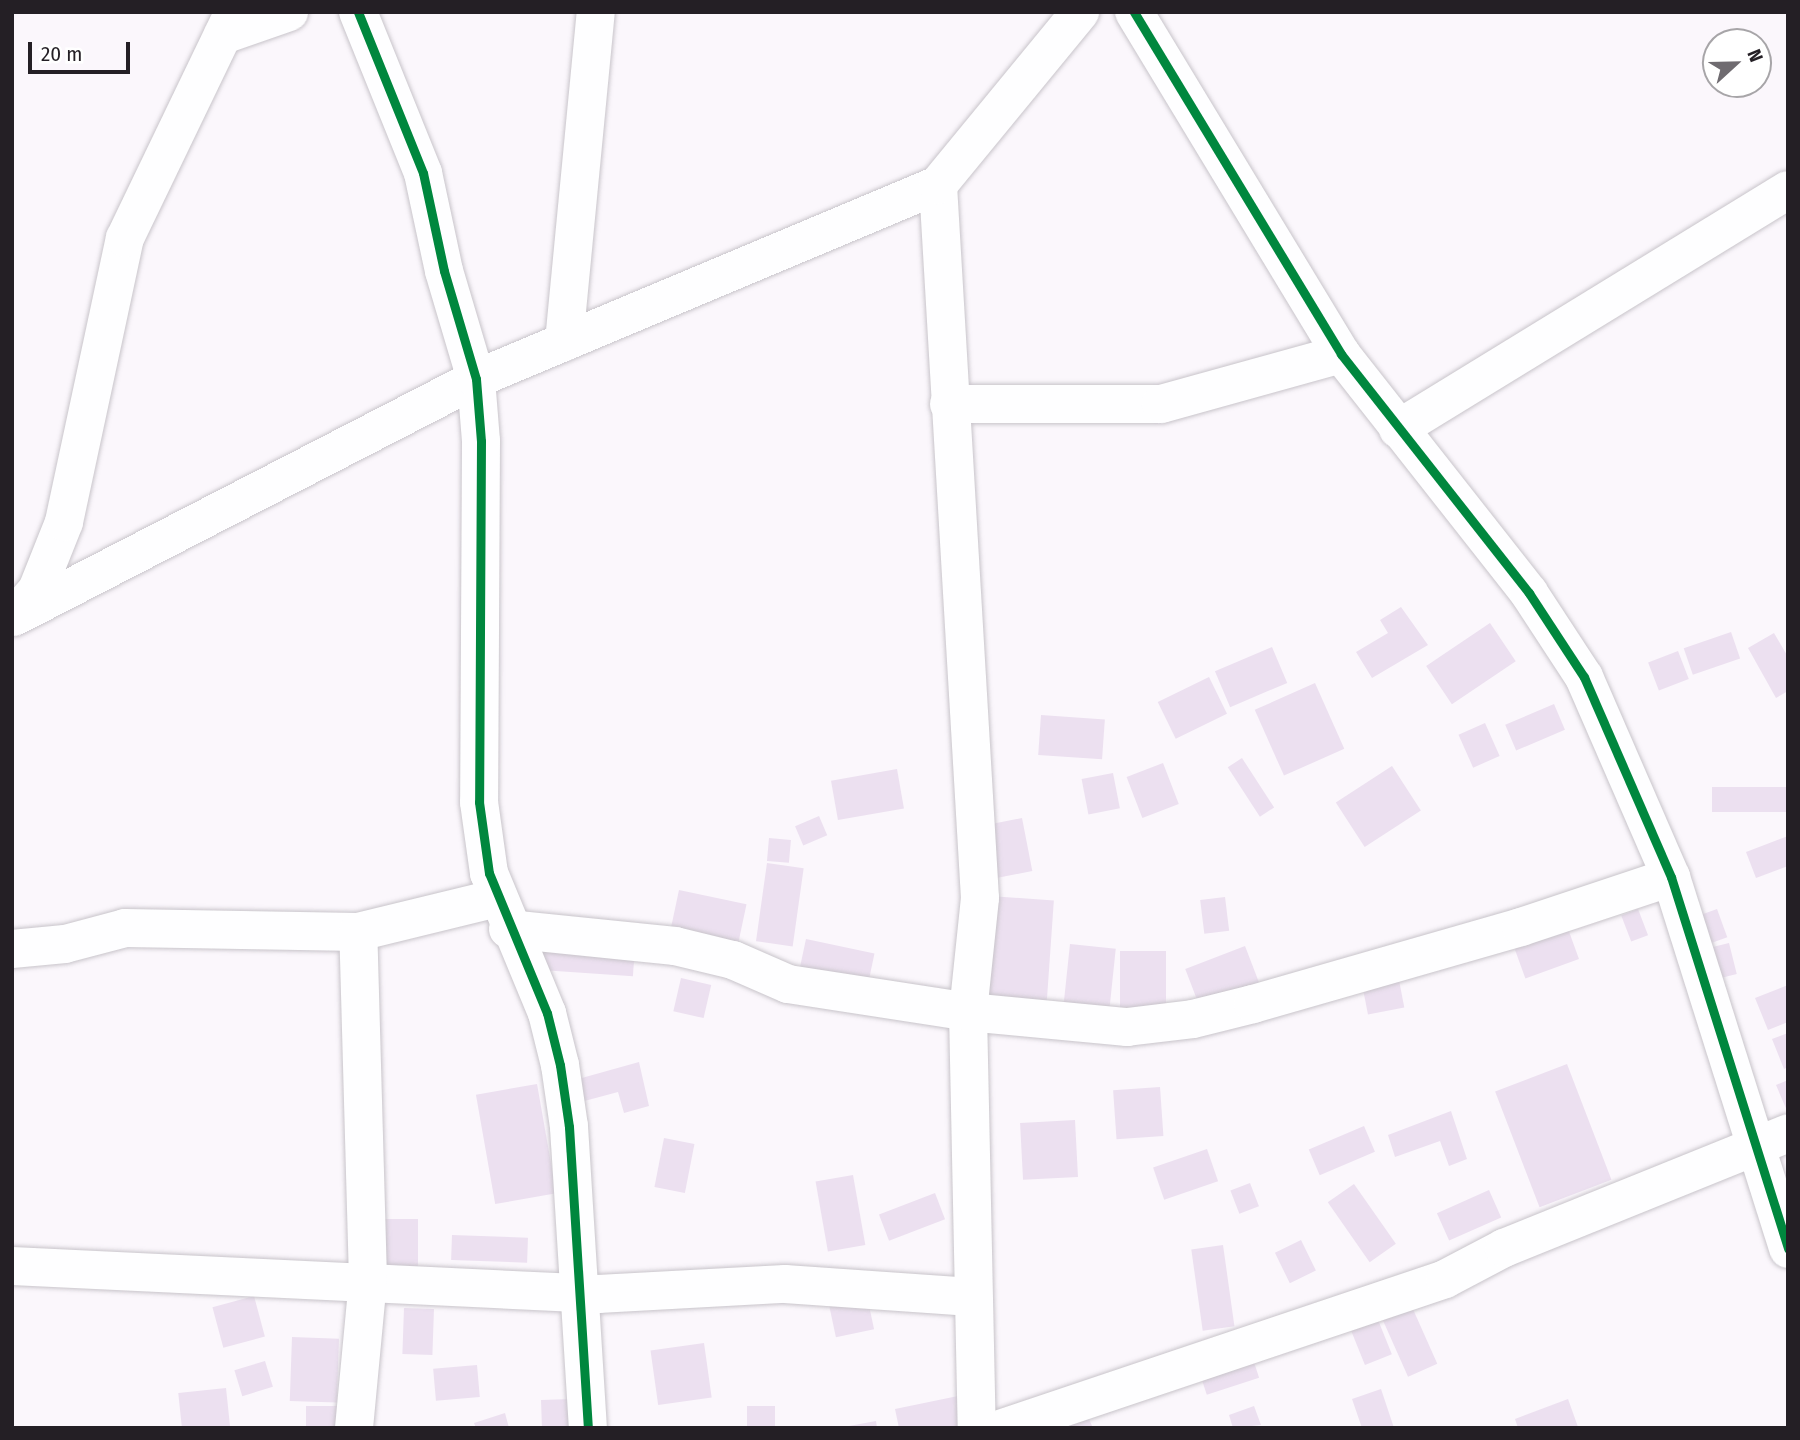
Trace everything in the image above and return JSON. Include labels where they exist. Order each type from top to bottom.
[{"type":"street","points":[[13,618],[37,590],[64,522],[125,238],[229,23],[289,12]]},
{"type":"street","points":[[358,12],[423,173],[444,271],[476,379],[481,441],[479,802],[489,873],[503,914],[547,1013],[560,1065],[569,1127],[588,1428]]},
{"type":"street","points":[[565,342],[596,12]]},
{"type":"street","points":[[13,618],[476,379],[938,185],[1080,12]]},
{"type":"street","points":[[1133,12],[1341,354],[1529,593],[1584,677],[1671,877],[1770,1139],[1788,1250]]},
{"type":"street","points":[[938,185],[980,898],[968,1012],[972,1297],[977,1428]]},
{"type":"street","points":[[1398,429],[1788,190]]},
{"type":"street","points":[[949,404],[1161,404],[1341,354]]},
{"type":"street","points":[[12,949],[65,944],[125,928],[358,932],[503,914],[675,946],[733,960],[788,984],[968,1012],[1127,1027],[1193,1019],[1521,927],[1671,877]]},
{"type":"street","points":[[354,1428],[368,1280],[358,932]]},
{"type":"street","points":[[1003,1428],[1445,1279],[1504,1248],[1770,1139]]},
{"type":"street","points":[[12,1266],[368,1280],[581,1293],[785,1284],[972,1297]]},
{"type":"building","points":[[1401,607],[1428,645],[1372,678],[1356,652],[1388,633],[1380,620]]},
{"type":"building","points":[[1490,623],[1516,661],[1452,704],[1426,666]]},
{"type":"building","points":[[1731,632],[1740,658],[1693,675],[1684,648]]},
{"type":"building","points":[[1774,633],[1788,657],[1788,691],[1776,698],[1748,648]]},
{"type":"building","points":[[1272,647],[1287,683],[1230,707],[1215,671]]},
{"type":"building","points":[[1678,651],[1689,679],[1659,690],[1648,662]]},
{"type":"building","points":[[1209,677],[1227,714],[1176,739],[1158,702]]},
{"type":"building","points":[[1315,683],[1344,749],[1284,776],[1255,710]]},
{"type":"building","points":[[1554,704],[1565,730],[1516,750],[1505,725]]},
{"type":"building","points":[[1041,715],[1105,719],[1102,759],[1038,755]]},
{"type":"building","points":[[1485,723],[1500,756],[1473,768],[1459,735]]},
{"type":"building","points":[[1242,758],[1274,807],[1260,817],[1228,767]]},
{"type":"building","points":[[1163,763],[1179,804],[1142,818],[1127,777]]},
{"type":"building","points":[[1392,766],[1421,810],[1365,847],[1336,802]]},
{"type":"building","points":[[897,769],[904,808],[838,820],[831,781]]},
{"type":"building","points":[[1113,773],[1120,808],[1088,814],[1082,779]]},
{"type":"building","points":[[1712,787],[1788,787],[1788,812],[1712,812]]},
{"type":"building","points":[[819,816],[827,835],[803,845],[795,826]]},
{"type":"building","points":[[1022,818],[1032,871],[998,878],[988,825]]},
{"type":"building","points":[[1788,836],[1788,866],[1756,878],[1746,852]]},
{"type":"building","points":[[769,838],[791,840],[789,863],[767,861]]},
{"type":"building","points":[[767,863],[804,868],[793,946],[756,941]]},
{"type":"building","points":[[679,890],[746,904],[738,942],[671,928]]},
{"type":"building","points":[[990,896],[1054,900],[1047,1004],[983,1000]]},
{"type":"building","points":[[1225,897],[1229,931],[1204,934],[1200,900]]},
{"type":"building","points":[[1638,909],[1648,935],[1631,942],[1621,915]]},
{"type":"building","points":[[1717,909],[1727,937],[1701,947],[1691,919]]},
{"type":"building","points":[[1567,926],[1579,959],[1525,978],[1513,945]]},
{"type":"building","points":[[806,939],[874,954],[868,984],[800,969]]},
{"type":"building","points":[[543,943],[635,949],[633,976],[541,970]]},
{"type":"building","points":[[1729,943],[1737,974],[1707,982],[1699,950]]},
{"type":"building","points":[[1070,944],[1116,949],[1109,1017],[1063,1013]]},
{"type":"building","points":[[1245,946],[1260,985],[1200,1008],[1185,969]]},
{"type":"building","points":[[1120,951],[1166,951],[1166,1013],[1120,1013]]},
{"type":"building","points":[[1398,975],[1404,1007],[1368,1014],[1362,982]]},
{"type":"building","points":[[681,978],[711,985],[704,1018],[673,1011]]},
{"type":"building","points":[[1788,985],[1788,1022],[1768,1030],[1755,998]]},
{"type":"building","points":[[1788,1033],[1788,1067],[1784,1069],[1772,1039]]},
{"type":"building","points":[[639,1062],[649,1106],[624,1113],[618,1092],[577,1103],[571,1081]]},
{"type":"building","points":[[1567,1064],[1611,1180],[1540,1207],[1495,1092]]},
{"type":"building","points":[[1788,1080],[1788,1113],[1776,1085]]},
{"type":"building","points":[[537,1084],[556,1193],[495,1204],[476,1095]]},
{"type":"building","points":[[1160,1087],[1163,1136],[1117,1139],[1113,1090]]},
{"type":"building","points":[[1451,1111],[1467,1159],[1449,1166],[1440,1141],[1395,1157],[1388,1135]]},
{"type":"building","points":[[1075,1120],[1078,1177],[1023,1180],[1020,1123]]},
{"type":"building","points":[[1364,1126],[1375,1152],[1320,1175],[1309,1149]]},
{"type":"building","points":[[664,1138],[694,1144],[685,1193],[654,1187]]},
{"type":"building","points":[[1207,1149],[1218,1181],[1164,1200],[1153,1168]]},
{"type":"building","points":[[853,1175],[865,1245],[828,1252],[816,1182]]},
{"type":"building","points":[[1250,1183],[1259,1206],[1239,1214],[1230,1191]]},
{"type":"building","points":[[1354,1184],[1396,1244],[1370,1262],[1328,1202]]},
{"type":"building","points":[[1489,1190],[1501,1217],[1449,1241],[1437,1213]]},
{"type":"building","points":[[935,1193],[945,1219],[889,1241],[879,1215]]},
{"type":"building","points":[[374,1219],[418,1219],[418,1267],[374,1267]]},
{"type":"building","points":[[452,1235],[528,1238],[527,1263],[451,1260]]},
{"type":"building","points":[[1301,1240],[1316,1271],[1290,1283],[1275,1253]]},
{"type":"building","points":[[1223,1245],[1234,1326],[1203,1331],[1191,1249]]},
{"type":"building","points":[[254,1296],[265,1337],[223,1348],[212,1307]]},
{"type":"building","points":[[867,1296],[874,1329],[836,1337],[829,1304]]},
{"type":"building","points":[[1408,1298],[1437,1364],[1408,1377],[1379,1311]]},
{"type":"building","points":[[1372,1305],[1392,1354],[1365,1365],[1345,1316]]},
{"type":"building","points":[[404,1308],[434,1309],[432,1355],[402,1354]]},
{"type":"building","points":[[292,1337],[339,1339],[337,1403],[290,1401]]},
{"type":"building","points":[[704,1343],[712,1397],[658,1405],[651,1351]]},
{"type":"building","points":[[1252,1356],[1259,1378],[1207,1395],[1200,1373]]},
{"type":"building","points":[[265,1361],[273,1387],[242,1396],[234,1370]]},
{"type":"building","points":[[477,1365],[480,1397],[436,1401],[433,1369]]},
{"type":"building","points":[[226,1388],[230,1428],[182,1428],[178,1393]]},
{"type":"building","points":[[1381,1389],[1394,1428],[1362,1428],[1352,1399]]},
{"type":"building","points":[[958,1396],[964,1428],[899,1428],[895,1409]]},
{"type":"building","points":[[571,1399],[572,1428],[542,1428],[541,1400]]},
{"type":"building","points":[[1568,1399],[1578,1427],[1518,1428],[1515,1419]]},
{"type":"building","points":[[306,1406],[337,1406],[337,1428],[306,1428]]},
{"type":"building","points":[[747,1406],[775,1406],[775,1428],[747,1428]]},
{"type":"building","points":[[1254,1406],[1261,1425],[1233,1428],[1229,1415]]},
{"type":"building","points":[[505,1413],[509,1428],[476,1428],[474,1423]]},
{"type":"building","points":[[1088,1417],[1093,1428],[1063,1428]]},
{"type":"building","points":[[876,1421],[877,1428],[849,1428],[849,1426]]},
{"type":"cycle path","points":[[358,12],[423,173],[444,271],[476,379],[481,441],[479,802],[489,873],[547,1013],[560,1065],[569,1127],[588,1428]]},
{"type":"cycle path","points":[[1134,12],[1341,354],[1529,593],[1584,677],[1671,877],[1788,1249]]}]
